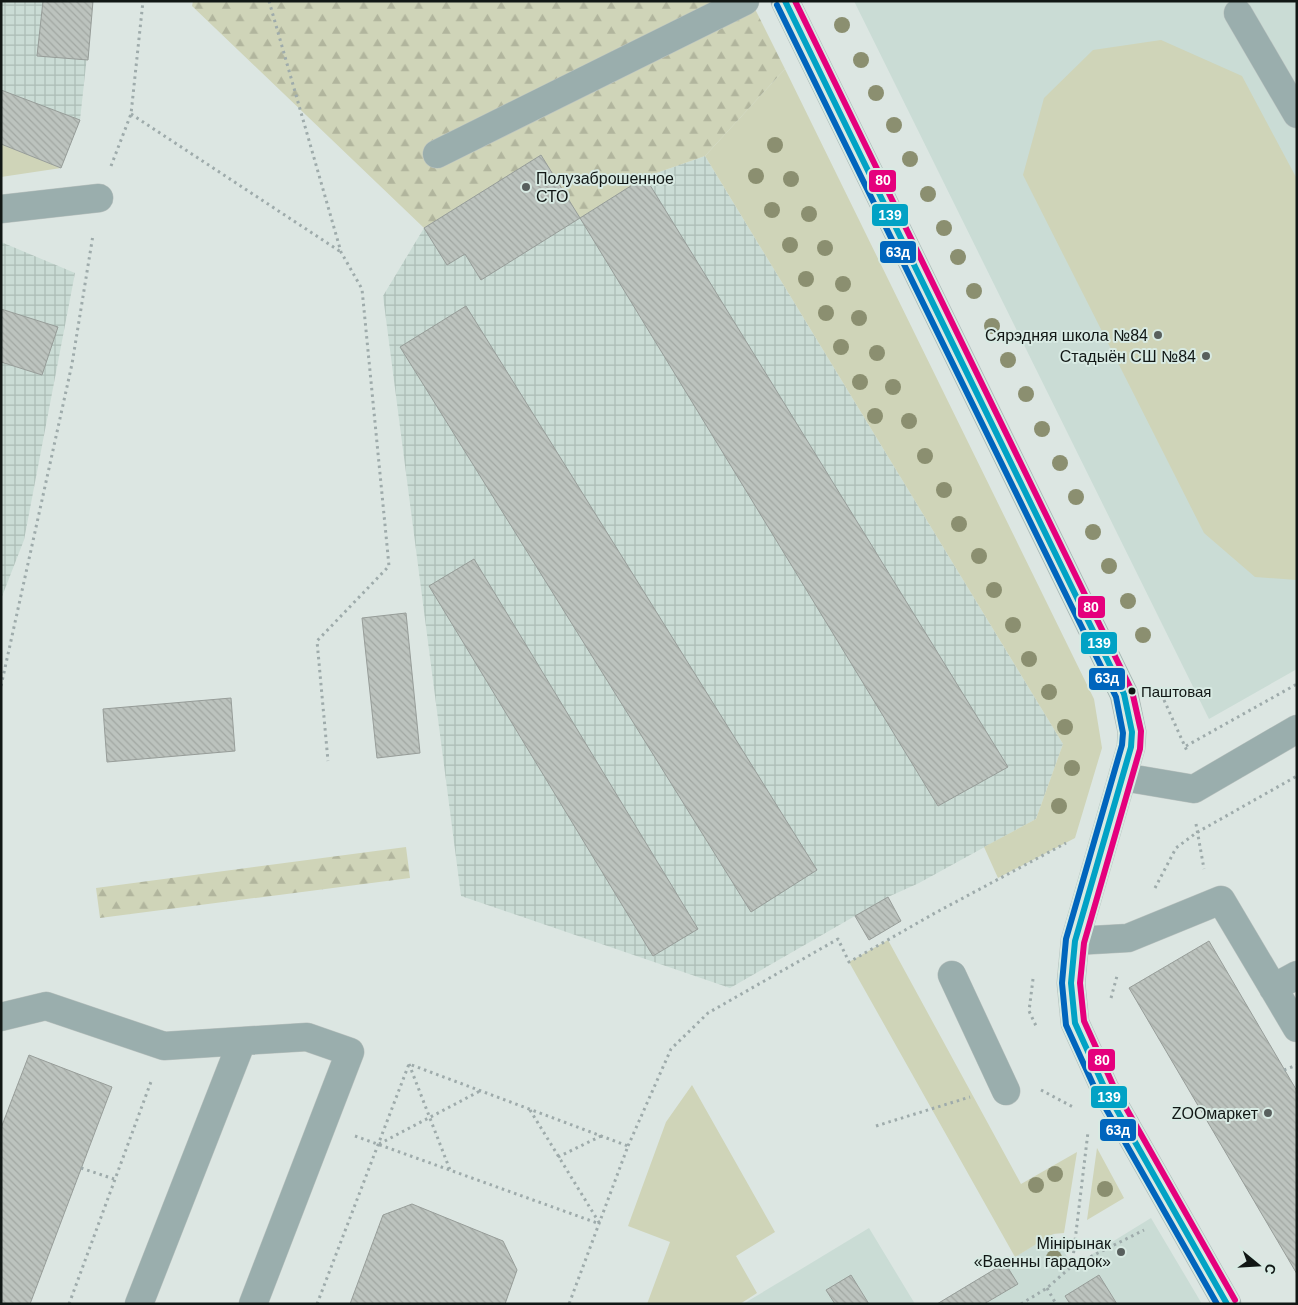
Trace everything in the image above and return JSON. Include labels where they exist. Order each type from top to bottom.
[{"type":"street","points":[[437,154],[745,1]]},
{"type":"street","points":[[785,1],[1120,684],[1129,712],[1132,732],[1129,755],[1075,941],[1071,983],[1075,1022],[1105,1089],[1228,1304]]},
{"type":"street","points":[[1238,13],[1297,114]]},
{"type":"street","points":[[1,210],[99,198]]},
{"type":"street","points":[[1123,777],[1194,789],[1297,730]]},
{"type":"street","points":[[1075,941],[1128,938],[1221,900],[1297,1028]]},
{"type":"street","points":[[952,975],[1006,1090]]},
{"type":"street","points":[[1273,988],[1297,975]]},
{"type":"street","points":[[1,1017],[46,1006],[164,1046],[307,1037],[350,1052],[253,1304]]},
{"type":"street","points":[[139,1304],[242,1041]]},
{"type":"path","points":[[1,686],[72,364],[99,198],[131,114],[143,1]]},
{"type":"path","points":[[269,1],[341,252],[362,288],[389,566],[317,640],[328,761]]},
{"type":"path","points":[[131,114],[341,252]]},
{"type":"path","points":[[1186,746],[1297,684]]},
{"type":"path","points":[[1154,889],[1176,848],[1196,833],[1297,776]]},
{"type":"path","points":[[569,1304],[628,1146],[671,1049],[708,1012],[838,939],[849,962],[951,904],[1067,842]]},
{"type":"path","points":[[1108,1006],[1128,938]]},
{"type":"path","points":[[409,1064],[628,1146]]},
{"type":"path","points":[[409,1064],[450,1170]]},
{"type":"path","points":[[317,1304],[409,1064]]},
{"type":"path","points":[[1284,1070],[1297,1065]]},
{"type":"path","points":[[68,1304],[155,1072]]},
{"type":"path","points":[[379,1144],[480,1091]]},
{"type":"path","points":[[529,1110],[600,1224]]},
{"type":"path","points":[[1072,1266],[1088,1126]]},
{"type":"path","points":[[558,1157],[602,1136]]},
{"type":"path","points":[[364,1140],[600,1224]]},
{"type":"path","points":[[81,1168],[114,1179]]},
{"type":"path","points":[[1021,1304],[1047,1288],[1072,1266],[1144,1230]]},
{"type":"path","points":[[1047,1288],[1056,1304]]},
{"type":"shaded area","points":[[1,1],[93,1],[80,120],[61,168],[1,144]]},
{"type":"shaded area","name":"Сярэдняя школа №84","points":[[854,1],[1297,1],[1297,669],[1209,719]]},
{"type":"shaded area","points":[[541,155],[645,177],[705,156],[1063,744],[1036,819],[919,883],[888,897],[730,988],[461,896],[383,296],[424,228]]},
{"type":"shaded area","points":[[1,242],[75,273],[24,540],[1,599]]},
{"type":"shaded area","points":[[1151,1218],[1202,1304],[937,1304],[1053,1234],[1073,1266]]},
{"type":"shaded area","points":[[869,1228],[915,1304],[743,1304],[798,1271]]},
{"type":"green space","points":[[193,1],[751,1],[785,69],[705,156],[645,177],[580,218],[541,156],[424,228],[192,6]]},
{"type":"green space","name":"Стадыён СШ №84","points":[[1161,40],[1242,76],[1297,179],[1297,580],[1255,577],[1204,533],[1023,175],[1044,98],[1093,50]]},
{"type":"green space","points":[[785,69],[1094,699],[1102,748],[1075,838],[998,878],[984,847],[1036,819],[1063,744],[705,156]]},
{"type":"green space","points":[[1,144],[61,168],[1,177]]},
{"type":"green space","points":[[406,847],[410,878],[100,918],[96,888]]},
{"type":"green space","points":[[888,940],[1021,1184],[1077,1152],[1064,1233],[1053,1234],[1015,1257],[849,962]]},
{"type":"green space","points":[[692,1085],[775,1232],[736,1256],[757,1293],[740,1304],[647,1304],[670,1242],[628,1226],[666,1122]]},
{"type":"green space","points":[[1097,1148],[1124,1198],[1087,1220]]},
{"type":"building","points":[[43,1],[93,1],[88,60],[37,56]]},
{"type":"building","points":[[1,90],[80,120],[61,168],[1,144]]},
{"type":"building","name":"Полузаброшенное СТО","points":[[541,155],[580,218],[481,280],[465,254],[447,265],[424,228]]},
{"type":"building","points":[[645,177],[1008,767],[938,806],[580,218]]},
{"type":"building","points":[[466,306],[817,870],[751,912],[400,347]]},
{"type":"building","points":[[1,309],[58,327],[42,375],[1,362]]},
{"type":"building","points":[[474,559],[698,929],[653,956],[429,586]]},
{"type":"building","points":[[406,613],[420,753],[377,758],[362,618]]},
{"type":"building","points":[[231,698],[235,751],[107,762],[103,709]]},
{"type":"building","points":[[888,897],[901,921],[869,940],[855,916]]},
{"type":"building","points":[[1209,941],[1297,1091],[1297,1274],[1129,988]]},
{"type":"building","points":[[29,1055],[112,1087],[30,1304],[1,1304],[1,1128]]},
{"type":"building","points":[[412,1204],[503,1241],[517,1270],[505,1304],[350,1304],[383,1215]]},
{"type":"building","points":[[1005,1263],[1018,1284],[984,1304],[937,1304]]},
{"type":"building","points":[[851,1275],[869,1304],[835,1304],[826,1290]]},
{"type":"building","points":[[1099,1275],[1117,1304],[1070,1304],[1065,1296]]},
{"type":"transit line","name":"139","points":[[785,1],[1124,694],[1132,732],[1131,747],[1075,941],[1071,983],[1075,1023],[1105,1089],[1227,1304]]},
{"type":"transit line","name":"80","points":[[795,1],[1132,691],[1141,731],[1140,749],[1084,943],[1080,983],[1084,1021],[1113,1085],[1235,1300]]},
{"type":"transit line","name":"63д","points":[[777,5],[1116,697],[1123,733],[1122,745],[1066,939],[1062,983],[1066,1025],[1097,1093],[1217,1304]]},
{"type":"place","name":"Полузаброшенное СТО","points":[[526,187]]},
{"type":"place","name":"Сярэдняя школа №84","points":[[1158,335]]},
{"type":"place","name":"Стадыён СШ №84","points":[[1206,356]]},
{"type":"place","name":"Паштовая","points":[[1132,691]]},
{"type":"place","name":"ZOOмаркет","points":[[1268,1113]]},
{"type":"place","name":"Мінірынак «Ваенны гарадок»","points":[[1121,1252]]}]
